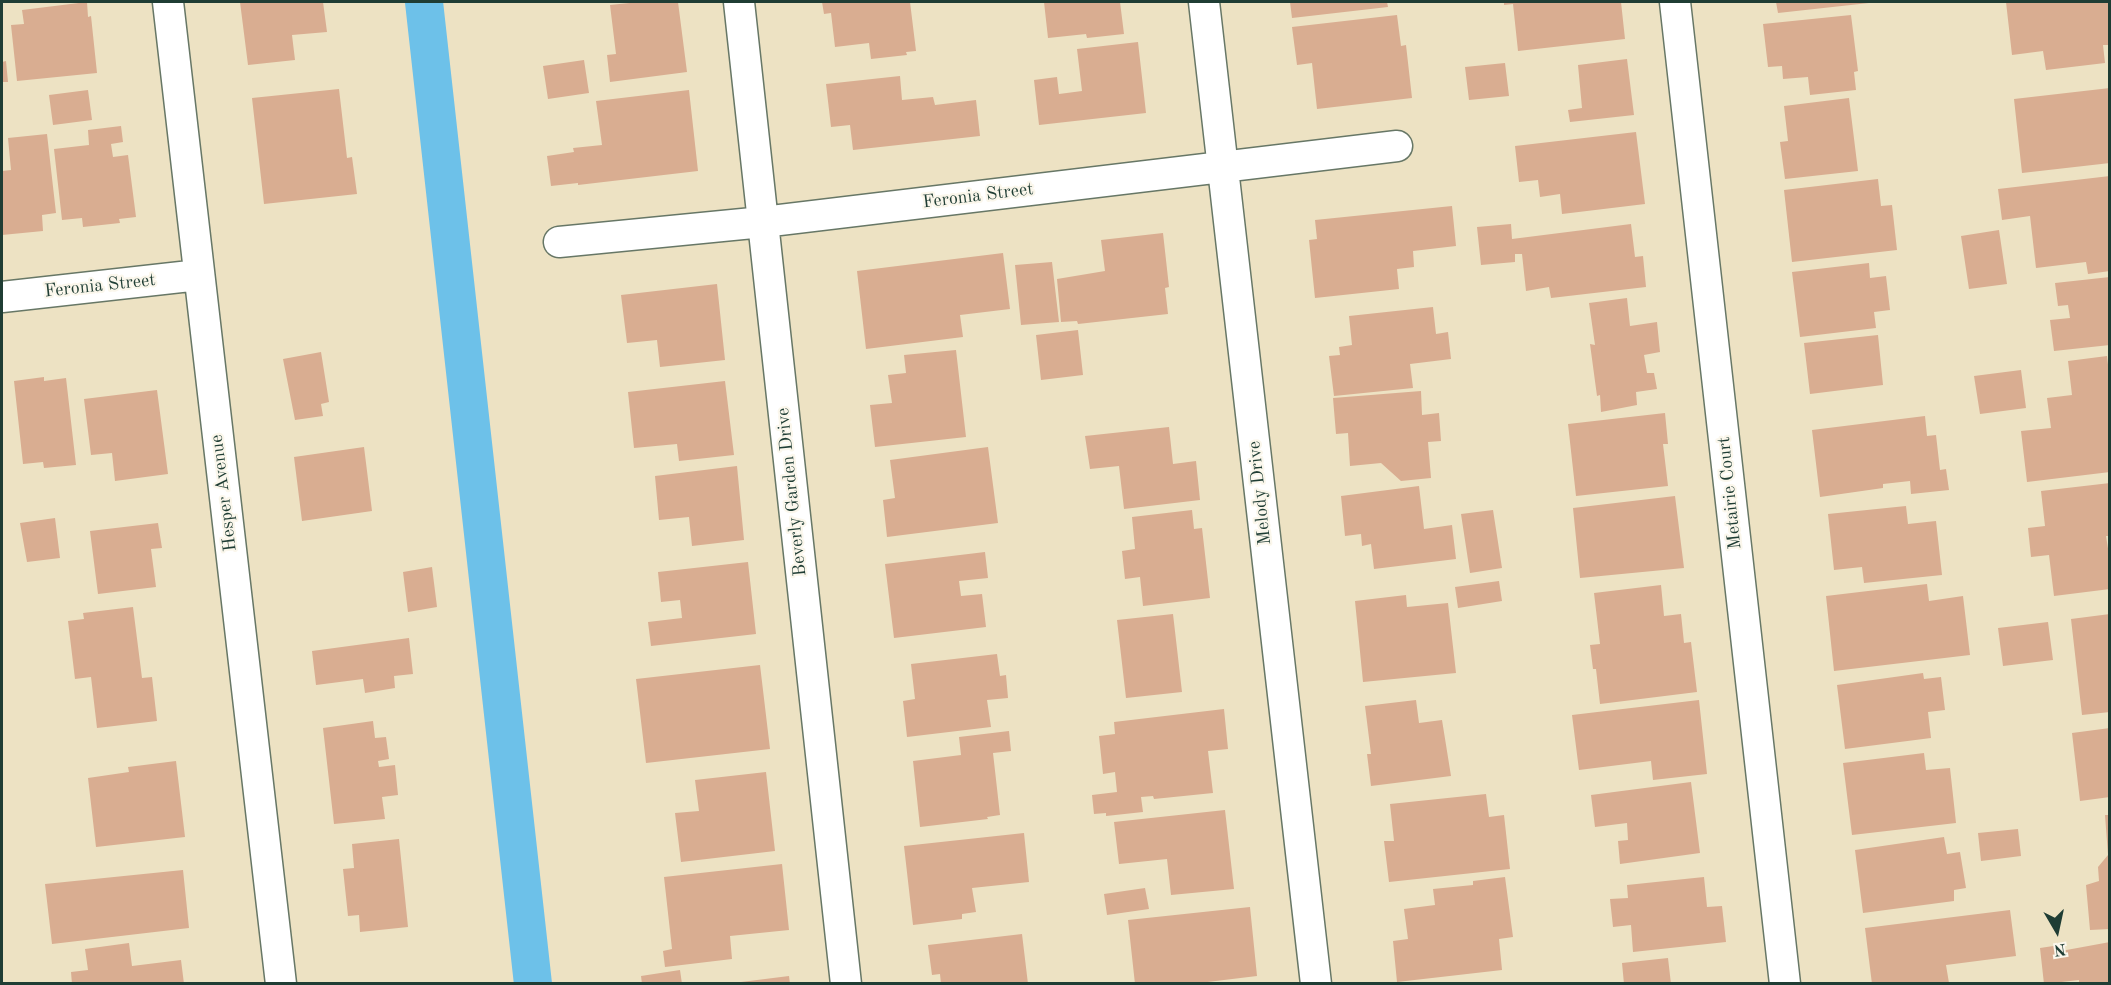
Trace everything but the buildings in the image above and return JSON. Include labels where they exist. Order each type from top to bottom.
[{"type":"street","name":"Hesper Avenue","points":[[168,2],[281,984]]},
{"type":"street","name":"Beverly Garden Drive","points":[[739,2],[846,984]]},
{"type":"street","name":"Melody Drive","points":[[1204,2],[1316,984]]},
{"type":"street","name":"Metairie Court","points":[[1675,2],[1785,984]]},
{"type":"street","name":"Feronia Street","points":[[560,242],[763,222],[1397,146]]},
{"type":"street","name":"Feronia Street","points":[[2,297],[199,275]]},
{"type":"waterway","points":[[424,2],[533,984]]}]
